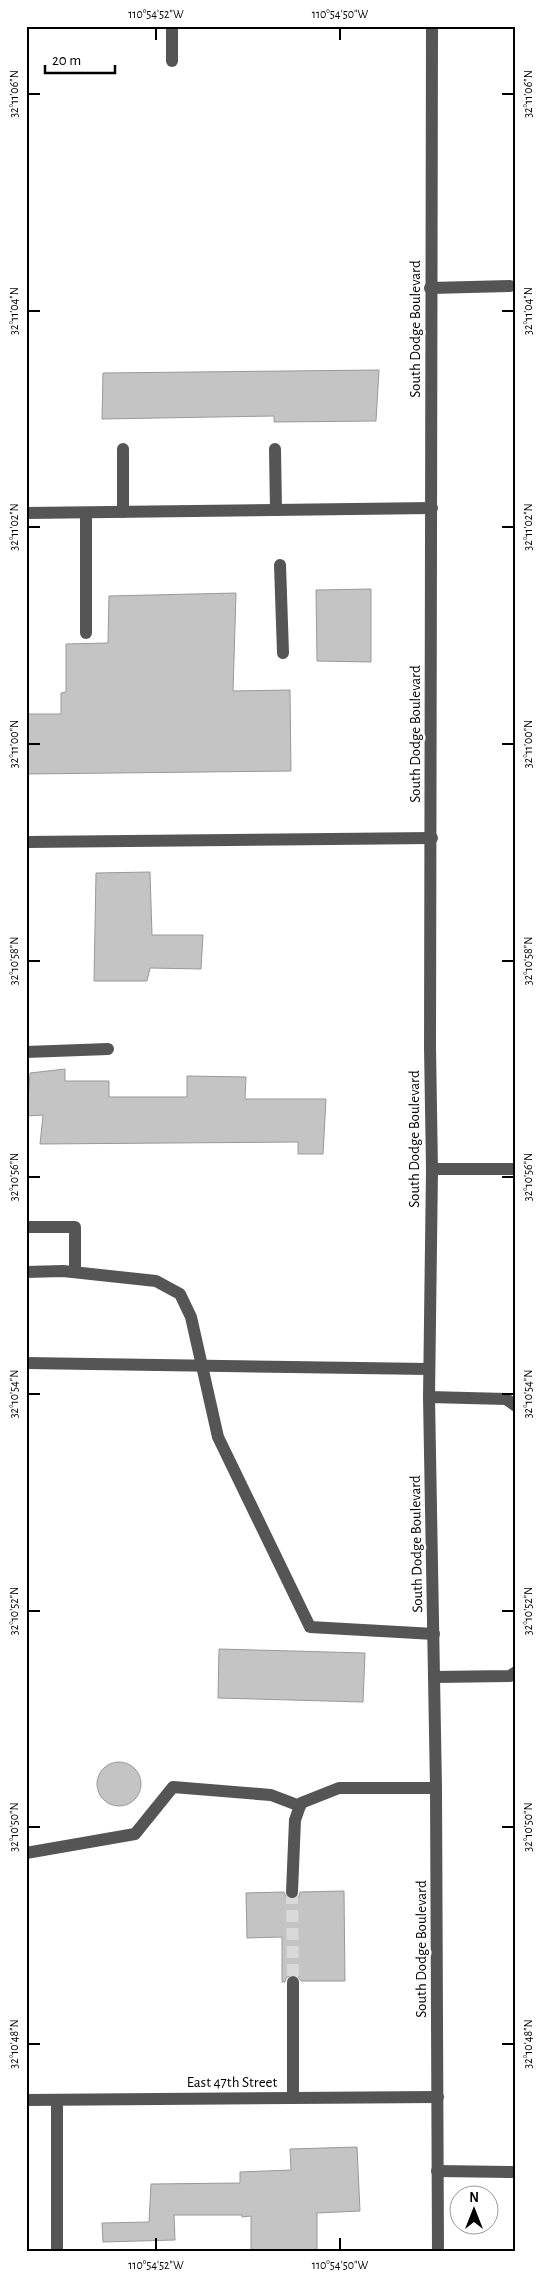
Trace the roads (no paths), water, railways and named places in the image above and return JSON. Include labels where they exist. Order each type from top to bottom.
[{"type":"street","points":[[172,26],[172,61]]},
{"type":"street","name":"South Dodge Boulevard","points":[[432,26],[430,288],[432,508],[430,1048],[432,1169],[428,1396],[436,1788],[438,2252]]},
{"type":"street","points":[[430,288],[510,286]]},
{"type":"street","points":[[123,449],[123,512]]},
{"type":"street","points":[[275,449],[276,510]]},
{"type":"street","points":[[26,514],[432,508]]},
{"type":"street","points":[[86,513],[86,633]]},
{"type":"street","points":[[280,565],[283,653]]},
{"type":"street","points":[[26,842],[432,838]]},
{"type":"street","points":[[26,1052],[108,1049]]},
{"type":"street","points":[[432,1169],[516,1169]]},
{"type":"street","points":[[26,1227],[75,1227],[75,1272]]},
{"type":"street","points":[[26,1272],[75,1272],[156,1282],[180,1294],[191,1316],[200,1366],[218,1437],[310,1627],[434,1634]]},
{"type":"street","points":[[26,1363],[428,1369]]},
{"type":"street","points":[[428,1396],[506,1399],[516,1406]]},
{"type":"street","points":[[434,1677],[510,1676],[516,1672]]},
{"type":"street","points":[[26,1854],[135,1834],[174,1786],[271,1796],[300,1806]]},
{"type":"street","points":[[292,1892],[294,1820],[301,1802],[339,1788],[436,1788]]},
{"type":"street","points":[[292,1982],[292,2098]]},
{"type":"street","name":"East 47th Street","points":[[26,2100],[438,2097]]},
{"type":"street","points":[[57,2100],[57,2252]]},
{"type":"street","points":[[437,2172],[516,2172]]},
{"type":"tunnel","points":[[292,1892],[293,1982]]}]
